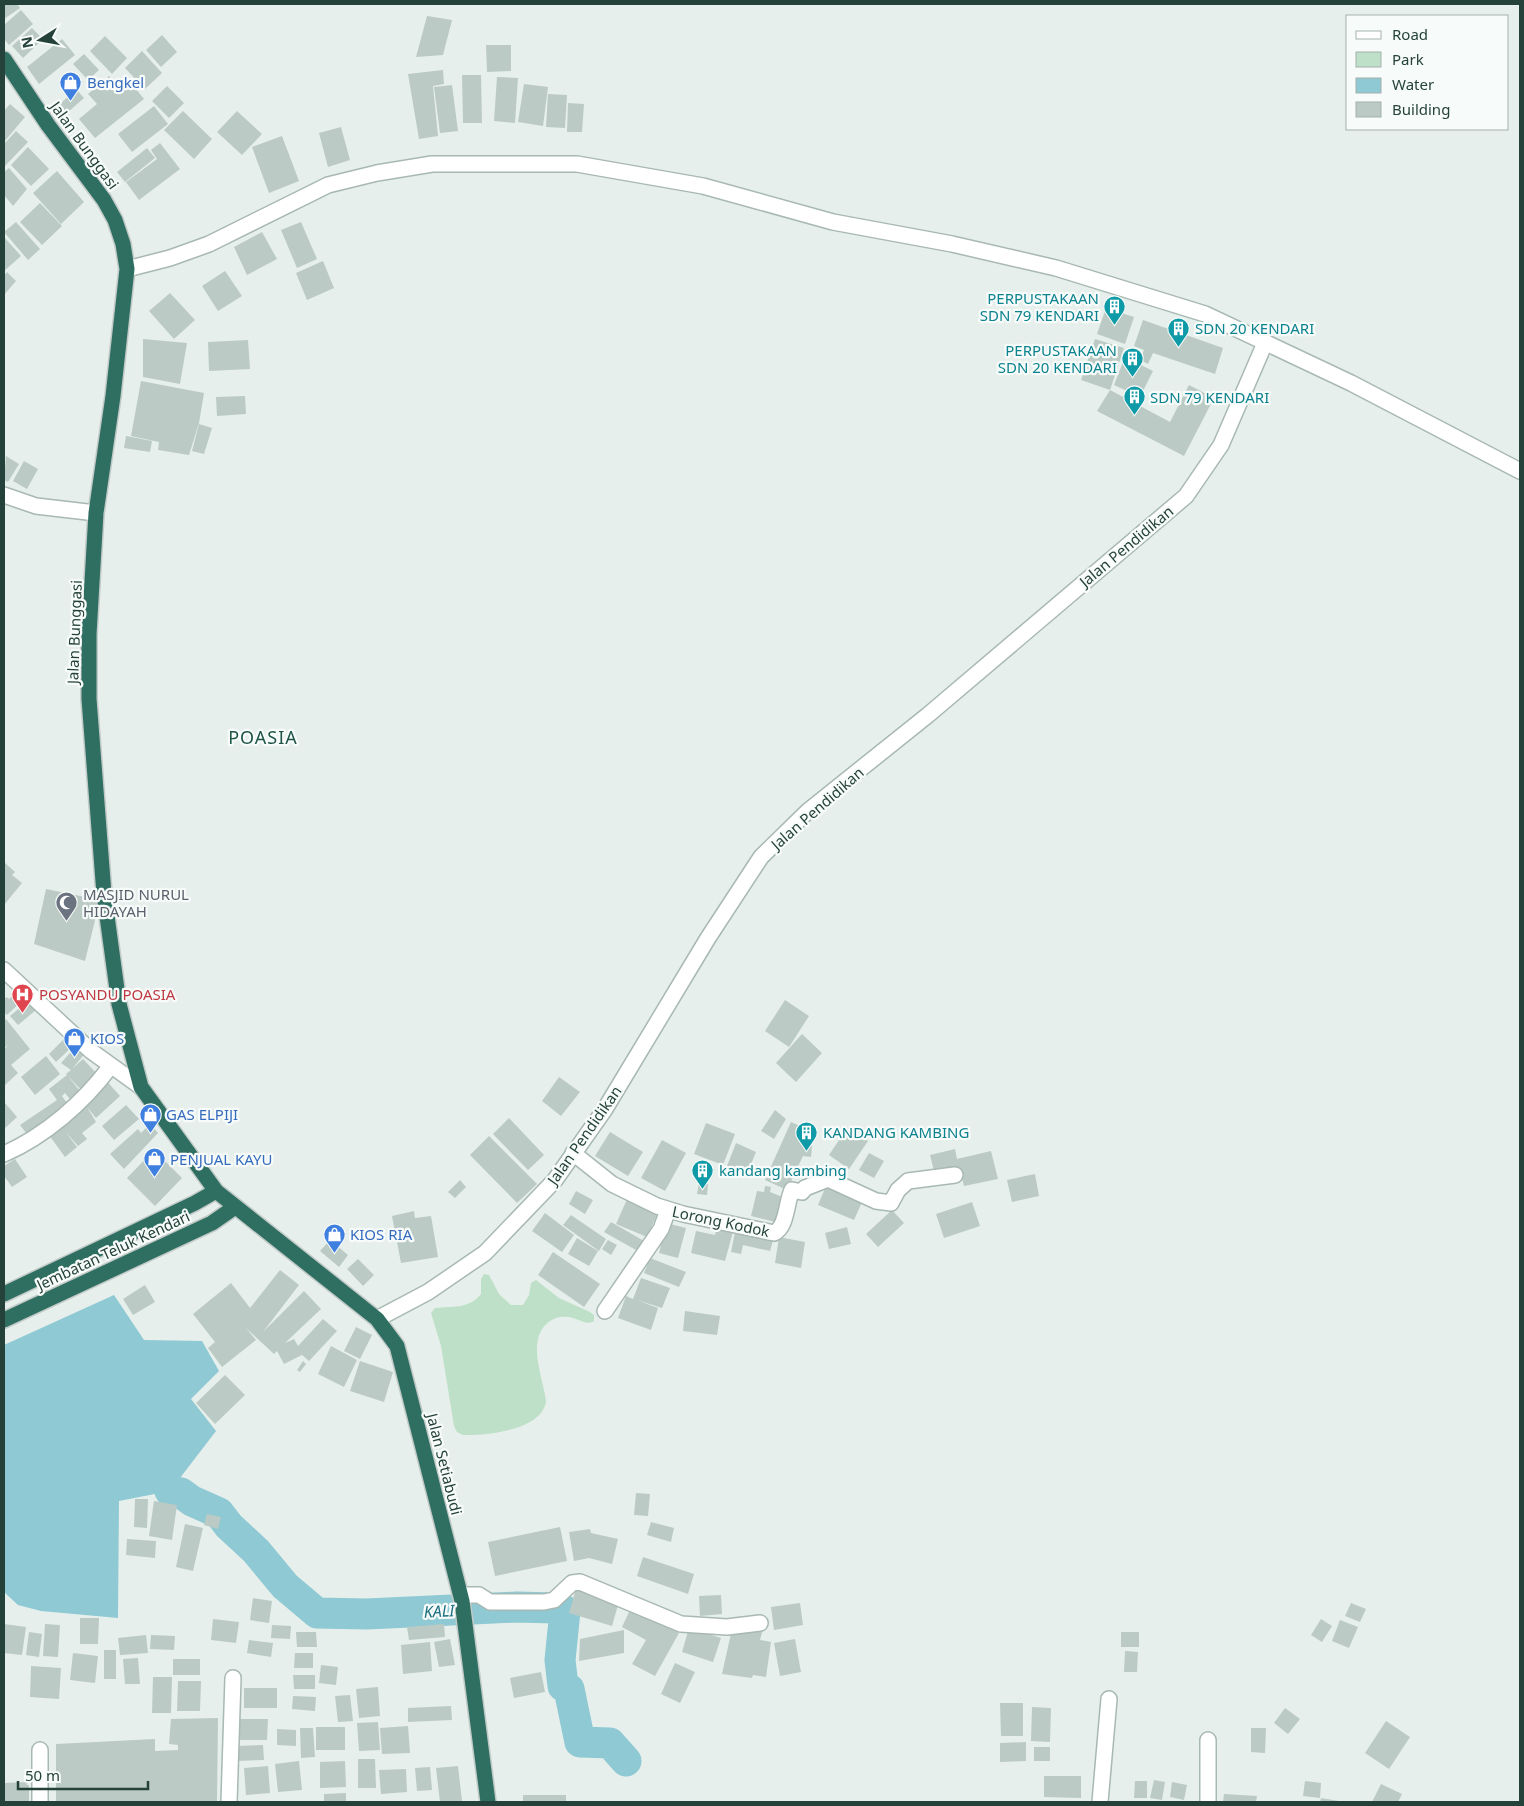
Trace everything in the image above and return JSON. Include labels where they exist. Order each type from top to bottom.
[{"type":"highway","name":"Jalan Bunggasi","points":[[4,59],[48,125],[92,181],[115,220],[122,244],[127,269],[113,396],[96,513],[89,643],[89,699],[104,894],[119,1004],[141,1087],[216,1191],[235,1207]]},
{"type":"highway","name":"Jembatan Teluk Kendari","points":[[4,1294],[195,1204],[216,1191]]},
{"type":"highway","name":"Jembatan Teluk Kendari","points":[[4,1320],[212,1223],[235,1207]]},
{"type":"highway","name":"Jalan Setiabudi","points":[[235,1207],[377,1319],[397,1346],[463,1604],[488,1802]]},
{"type":"street","points":[[127,269],[170,258],[209,244],[328,185],[376,173],[432,164],[577,164],[703,186],[834,222],[952,244],[1056,268],[1205,314],[1265,344],[1360,387],[1520,472]]},
{"type":"street","name":"Jalan Pendidikan","points":[[377,1319],[428,1292],[485,1253],[555,1180],[605,1109],[708,938],[761,856],[808,811],[928,715],[1186,496],[1221,445],[1265,344]]},
{"type":"street","points":[[4,495],[36,506],[96,513]]},
{"type":"street","points":[[4,970],[39,1005],[110,1067],[141,1087]]},
{"type":"street","points":[[4,1154],[27,1144],[55,1122],[87,1094],[110,1067]]},
{"type":"street","name":"Lorong Kodok","points":[[573,1153],[620,1189],[668,1210],[774,1233],[779,1231],[782,1225],[792,1190],[802,1192],[805,1188],[828,1179],[876,1201],[892,1202],[898,1190],[908,1181],[955,1174]]},
{"type":"street","points":[[605,1312],[660,1229],[668,1210]]},
{"type":"street","points":[[463,1604],[479,1595],[490,1602],[544,1602],[554,1600],[572,1582],[580,1582],[681,1624],[727,1627],[760,1623]]},
{"type":"street","points":[[229,1802],[233,1678]]},
{"type":"street","points":[[1100,1802],[1109,1699]]},
{"type":"street","points":[[1208,1740],[1208,1802]]},
{"type":"street","points":[[40,1750],[40,1802]]},
{"type":"green space","points":[[484,1274],[489,1275],[499,1294],[511,1305],[523,1305],[529,1295],[531,1283],[536,1280],[559,1298],[590,1312],[594,1315],[594,1321],[588,1323],[561,1317],[550,1321],[543,1328],[538,1337],[537,1347],[539,1370],[546,1401],[543,1411],[535,1419],[524,1425],[499,1432],[463,1435],[457,1432],[454,1426],[441,1346],[431,1313],[435,1308],[460,1306],[476,1299],[481,1294],[481,1279]]},
{"type":"water","points":[[114,1295],[144,1340],[202,1341],[219,1371],[191,1399],[216,1431],[170,1491],[119,1501],[118,1618],[41,1611],[18,1605],[4,1592],[4,1345]]},
{"type":"building","points":[[4,4],[17,4],[20,8],[4,19]]},
{"type":"building","points":[[21,10],[33,24],[9,45],[4,39],[4,25]]},
{"type":"building","points":[[427,16],[452,20],[443,55],[416,57]]},
{"type":"building","points":[[32,28],[43,39],[23,58],[12,46]]},
{"type":"building","points":[[162,35],[177,52],[161,67],[146,50]]},
{"type":"building","points":[[105,36],[127,58],[112,74],[90,51]]},
{"type":"building","points":[[62,39],[75,55],[39,84],[27,67]]},
{"type":"building","points":[[486,45],[511,45],[511,71],[487,72]]},
{"type":"building","points":[[142,51],[162,73],[145,89],[125,68]]},
{"type":"building","points":[[84,54],[99,70],[88,80],[73,64]]},
{"type":"building","points":[[443,70],[444,84],[433,86],[438,136],[419,139],[408,74]]},
{"type":"building","points":[[462,75],[481,75],[482,123],[463,123]]},
{"type":"building","points":[[109,76],[118,87],[128,79],[144,99],[95,138],[79,119],[97,104],[88,94]]},
{"type":"building","points":[[497,77],[518,78],[515,123],[494,121]]},
{"type":"building","points":[[524,84],[548,87],[543,126],[518,122]]},
{"type":"building","points":[[452,85],[458,131],[440,133],[434,87]]},
{"type":"building","points":[[167,86],[184,103],[169,118],[152,101]]},
{"type":"building","name":"Bengkel","points":[[76,89],[84,98],[67,113],[59,105]]},
{"type":"building","points":[[548,94],[567,95],[565,128],[546,127]]},
{"type":"building","points":[[568,103],[584,104],[582,132],[567,132]]},
{"type":"building","points":[[10,104],[25,117],[4,142],[4,111]]},
{"type":"building","points":[[154,106],[168,124],[132,152],[118,134]]},
{"type":"building","points":[[183,111],[212,139],[194,159],[164,130]]},
{"type":"building","points":[[237,111],[262,134],[242,155],[217,132]]},
{"type":"building","points":[[341,127],[350,160],[328,167],[319,133]]},
{"type":"building","points":[[16,131],[28,142],[4,167],[4,144]]},
{"type":"building","points":[[282,136],[299,181],[269,193],[252,147]]},
{"type":"building","points":[[160,143],[180,169],[139,200],[126,182],[157,159],[151,150]]},
{"type":"building","points":[[28,147],[49,169],[31,186],[11,165]]},
{"type":"building","points":[[147,148],[155,158],[125,182],[117,172]]},
{"type":"building","points":[[9,168],[27,189],[13,206],[4,195],[4,172]]},
{"type":"building","points":[[57,171],[84,202],[61,224],[33,193]]},
{"type":"building","points":[[40,203],[62,226],[42,245],[20,222]]},
{"type":"building","points":[[16,222],[40,249],[28,260],[4,232]]},
{"type":"building","points":[[301,222],[317,259],[297,268],[281,230]]},
{"type":"building","points":[[262,232],[277,259],[247,275],[234,247]]},
{"type":"building","points":[[4,237],[21,256],[4,271]]},
{"type":"building","points":[[323,261],[334,288],[307,300],[296,273]]},
{"type":"building","points":[[225,271],[242,296],[218,311],[202,286]]},
{"type":"building","points":[[7,272],[16,281],[4,295],[4,276]]},
{"type":"building","points":[[170,293],[195,320],[174,339],[149,311]]},
{"type":"building","name":"PERPUSTAKAAN SDN 79 KENDARI","points":[[1106,308],[1134,317],[1125,344],[1097,334]]},
{"type":"building","name":"SDN 20 KENDARI","points":[[1143,320],[1223,348],[1215,374],[1153,353],[1148,364],[1140,360],[1144,350],[1134,346]]},
{"type":"building","points":[[143,339],[187,343],[180,384],[143,377]]},
{"type":"building","name":"SDN 79 KENDARI","points":[[1095,339],[1124,348],[1110,390],[1081,380]]},
{"type":"building","points":[[248,340],[250,369],[209,371],[208,342]]},
{"type":"building","name":"PERPUSTAKAAN SDN 20 KENDARI","points":[[1125,357],[1153,371],[1140,397],[1114,385]]},
{"type":"building","points":[[141,381],[204,393],[199,423],[189,455],[158,450],[159,442],[131,436]]},
{"type":"building","name":"SDN 79 KENDARI","points":[[1189,385],[1214,398],[1184,456],[1097,411],[1110,390],[1170,422]]},
{"type":"building","points":[[245,396],[246,414],[217,416],[216,397]]},
{"type":"building","points":[[199,424],[212,428],[204,454],[192,451]]},
{"type":"building","points":[[126,436],[152,441],[150,452],[124,448]]},
{"type":"building","points":[[6,456],[19,464],[8,482],[4,480]]},
{"type":"building","points":[[24,461],[38,469],[27,489],[13,481]]},
{"type":"building","points":[[4,862],[15,872],[12,875],[22,883],[4,905]]},
{"type":"building","name":"MASJID NURUL HIDAYAH","points":[[46,889],[100,900],[85,961],[34,944]]},
{"type":"building","points":[[20,988],[27,996],[7,1015],[4,1012],[4,999],[7,997],[9,999]]},
{"type":"building","points":[[785,1000],[809,1016],[789,1047],[765,1031]]},
{"type":"building","name":"POSYANDU POASIA","points":[[28,1001],[36,1010],[18,1025],[10,1016]]},
{"type":"building","points":[[6,1019],[30,1049],[11,1065],[18,1073],[4,1086],[4,1049],[10,1044],[4,1048],[4,1021]]},
{"type":"building","points":[[802,1034],[822,1053],[796,1082],[776,1063]]},
{"type":"building","points":[[68,1035],[76,1043],[56,1062],[49,1054]]},
{"type":"building","points":[[79,1043],[87,1051],[72,1069],[83,1059],[99,1076],[83,1092],[66,1074],[71,1070],[61,1063]]},
{"type":"building","points":[[46,1056],[60,1074],[35,1095],[21,1077]]},
{"type":"building","points":[[67,1075],[84,1096],[74,1104],[65,1093],[62,1096],[69,1106],[30,1138],[20,1125],[57,1100],[49,1089]]},
{"type":"building","points":[[559,1077],[580,1092],[561,1116],[542,1101]]},
{"type":"building","points":[[104,1078],[120,1096],[96,1118],[87,1107],[96,1122],[82,1133],[87,1139],[78,1146],[65,1131],[77,1147],[65,1157],[46,1131]]},
{"type":"building","points":[[4,1104],[17,1117],[4,1129]]},
{"type":"building","points":[[126,1105],[139,1119],[114,1140],[102,1126]]},
{"type":"building","points":[[775,1110],[786,1119],[774,1139],[761,1131]]},
{"type":"building","points":[[509,1118],[544,1155],[528,1170],[493,1134]]},
{"type":"building","points":[[791,1122],[814,1132],[808,1146],[812,1146],[811,1157],[803,1156],[787,1190],[765,1180]]},
{"type":"building","points":[[706,1123],[735,1134],[723,1165],[694,1154]]},
{"type":"building","points":[[150,1124],[158,1133],[124,1169],[110,1154],[138,1129],[141,1133]]},
{"type":"building","points":[[848,1127],[868,1141],[849,1169],[829,1155]]},
{"type":"building","points":[[610,1132],[643,1152],[628,1176],[595,1156]]},
{"type":"building","points":[[489,1136],[537,1184],[517,1203],[470,1155]]},
{"type":"building","points":[[662,1140],[686,1153],[665,1191],[641,1178]]},
{"type":"building","points":[[736,1143],[756,1152],[747,1174],[727,1166]]},
{"type":"building","points":[[955,1149],[957,1159],[991,1151],[998,1179],[964,1186],[960,1170],[935,1175],[930,1155]]},
{"type":"building","name":"PENJUAL KAYU","points":[[154,1150],[182,1178],[155,1206],[127,1178]]},
{"type":"building","points":[[869,1153],[884,1161],[874,1178],[859,1170]]},
{"type":"building","points":[[15,1159],[27,1177],[12,1187],[4,1176],[4,1166]]},
{"type":"building","points":[[1035,1174],[1039,1196],[1012,1202],[1007,1180]]},
{"type":"building","points":[[460,1180],[466,1187],[455,1198],[448,1192]]},
{"type":"building","name":"kandang kambing","points":[[699,1183],[708,1184],[707,1195],[697,1194]]},
{"type":"building","points":[[765,1186],[771,1187],[770,1192],[785,1198],[780,1223],[751,1216],[757,1191],[764,1192]]},
{"type":"building","points":[[826,1186],[862,1202],[854,1220],[818,1205]]},
{"type":"building","points":[[576,1191],[593,1200],[585,1214],[569,1204]]},
{"type":"building","points":[[628,1197],[659,1210],[647,1237],[616,1224]]},
{"type":"building","points":[[972,1202],[980,1226],[944,1238],[936,1214]]},
{"type":"building","points":[[892,1210],[904,1223],[878,1247],[866,1234]]},
{"type":"building","points":[[414,1211],[415,1218],[431,1216],[438,1257],[401,1263],[392,1216]]},
{"type":"building","points":[[545,1213],[574,1235],[562,1252],[532,1231]]},
{"type":"building","points":[[571,1215],[606,1239],[599,1251],[563,1225]]},
{"type":"building","points":[[611,1222],[644,1241],[636,1250],[604,1232]]},
{"type":"building","points":[[666,1223],[686,1228],[678,1258],[659,1253]]},
{"type":"building","points":[[718,1223],[734,1228],[725,1261],[691,1253],[696,1231],[715,1235]]},
{"type":"building","points":[[847,1227],[851,1244],[829,1249],[825,1233]]},
{"type":"building","points":[[735,1232],[774,1237],[770,1251],[743,1245],[741,1254],[731,1252]]},
{"type":"building","points":[[779,1237],[805,1242],[801,1268],[775,1263]]},
{"type":"building","points":[[577,1238],[598,1251],[589,1266],[568,1254]]},
{"type":"building","name":"KIOS RIA","points":[[330,1240],[348,1255],[339,1267],[320,1251]]},
{"type":"building","points":[[608,1240],[617,1245],[611,1255],[602,1249]]},
{"type":"building","points":[[553,1252],[600,1284],[584,1307],[538,1275]]},
{"type":"building","points":[[650,1258],[686,1272],[679,1287],[644,1273]]},
{"type":"building","points":[[358,1259],[374,1275],[363,1286],[347,1269]]},
{"type":"building","points":[[280,1270],[299,1285],[263,1332],[304,1291],[321,1309],[285,1343],[294,1339],[298,1346],[323,1319],[337,1331],[309,1361],[302,1355],[284,1364],[277,1351],[274,1354],[246,1328],[256,1340],[222,1367],[208,1348],[215,1342],[193,1314],[231,1283],[250,1308]]},
{"type":"building","points":[[641,1278],[670,1288],[662,1308],[637,1300],[658,1308],[651,1330],[618,1318],[626,1296],[633,1299]]},
{"type":"building","points":[[145,1285],[155,1302],[133,1315],[123,1299]]},
{"type":"building","points":[[685,1311],[720,1316],[717,1335],[683,1331]]},
{"type":"building","points":[[356,1327],[372,1335],[360,1359],[344,1351]]},
{"type":"building","points":[[331,1346],[357,1360],[344,1387],[318,1374]]},
{"type":"building","points":[[303,1361],[306,1364],[300,1372],[297,1370]]},
{"type":"building","points":[[360,1361],[393,1372],[384,1402],[350,1391]]},
{"type":"building","points":[[225,1375],[245,1395],[215,1424],[196,1403]]},
{"type":"building","points":[[636,1493],[650,1494],[648,1516],[634,1515]]},
{"type":"building","points":[[135,1499],[148,1499],[147,1528],[134,1527]]},
{"type":"building","points":[[154,1501],[177,1505],[172,1540],[149,1536]]},
{"type":"building","points":[[207,1514],[221,1517],[218,1529],[204,1525]]},
{"type":"building","points":[[651,1522],[674,1528],[671,1542],[647,1535]]},
{"type":"building","points":[[185,1524],[203,1528],[193,1571],[176,1567]]},
{"type":"building","points":[[560,1527],[567,1561],[495,1576],[488,1542]]},
{"type":"building","points":[[590,1529],[591,1533],[618,1539],[612,1564],[589,1558],[574,1561],[569,1532]]},
{"type":"building","points":[[127,1539],[156,1541],[155,1558],[126,1555]]},
{"type":"building","points":[[643,1557],[694,1574],[688,1594],[637,1576]]},
{"type":"building","points":[[577,1585],[620,1598],[612,1626],[569,1613]]},
{"type":"building","points":[[721,1595],[722,1614],[700,1616],[699,1596]]},
{"type":"building","points":[[253,1598],[272,1601],[269,1623],[250,1620]]},
{"type":"building","points":[[800,1603],[803,1625],[774,1630],[771,1607]]},
{"type":"building","points":[[1351,1603],[1366,1609],[1360,1622],[1345,1616]]},
{"type":"building","points":[[631,1608],[679,1633],[655,1676],[632,1664],[646,1640],[622,1627]]},
{"type":"building","points":[[80,1618],[99,1618],[98,1644],[80,1644]]},
{"type":"building","points":[[213,1619],[239,1622],[236,1643],[211,1640]]},
{"type":"building","points":[[1321,1619],[1332,1626],[1322,1642],[1311,1635]]},
{"type":"building","points":[[1340,1620],[1358,1627],[1349,1648],[1332,1641]]},
{"type":"building","points":[[4,1624],[26,1627],[22,1655],[4,1653]]},
{"type":"building","points":[[45,1624],[60,1625],[58,1657],[43,1656]]},
{"type":"building","points":[[444,1624],[445,1637],[409,1640],[407,1627]]},
{"type":"building","points":[[272,1625],[291,1626],[290,1639],[271,1638]]},
{"type":"building","points":[[689,1628],[721,1638],[713,1662],[682,1652]]},
{"type":"building","points":[[732,1629],[763,1629],[760,1640],[771,1642],[766,1677],[753,1675],[752,1678],[722,1674]]},
{"type":"building","points":[[624,1630],[624,1653],[579,1661],[580,1639]]},
{"type":"building","points":[[29,1632],[42,1634],[39,1657],[26,1655]]},
{"type":"building","points":[[296,1632],[316,1632],[317,1647],[297,1647]]},
{"type":"building","points":[[1121,1632],[1139,1632],[1139,1647],[1121,1647]]},
{"type":"building","points":[[146,1635],[148,1653],[120,1655],[118,1638]]},
{"type":"building","points":[[151,1635],[175,1636],[174,1650],[150,1649]]},
{"type":"building","points":[[450,1639],[455,1665],[439,1667],[434,1642]]},
{"type":"building","points":[[795,1639],[801,1672],[780,1676],[774,1643]]},
{"type":"building","points":[[249,1640],[273,1643],[271,1657],[247,1653]]},
{"type":"building","points":[[430,1642],[432,1671],[403,1674],[401,1645]]},
{"type":"building","points":[[104,1650],[116,1650],[116,1679],[104,1679]]},
{"type":"building","points":[[1125,1651],[1138,1652],[1137,1672],[1124,1672]]},
{"type":"building","points":[[73,1653],[98,1656],[95,1683],[70,1680]]},
{"type":"building","points":[[295,1653],[313,1653],[313,1668],[294,1668]]},
{"type":"building","points":[[138,1658],[140,1684],[125,1684],[123,1659]]},
{"type":"building","points":[[173,1659],[200,1659],[200,1675],[173,1675]]},
{"type":"building","points":[[675,1663],[695,1672],[680,1703],[661,1694]]},
{"type":"building","points":[[321,1665],[338,1667],[336,1685],[319,1683]]},
{"type":"building","points":[[31,1666],[61,1668],[59,1699],[30,1697]]},
{"type":"building","points":[[541,1672],[545,1692],[514,1698],[510,1678]]},
{"type":"building","points":[[293,1675],[315,1675],[315,1689],[294,1689]]},
{"type":"building","points":[[153,1677],[172,1677],[171,1713],[152,1713]]},
{"type":"building","points":[[178,1681],[201,1681],[200,1711],[177,1711]]},
{"type":"building","points":[[378,1687],[380,1716],[359,1718],[356,1689]]},
{"type":"building","points":[[244,1688],[277,1688],[277,1708],[244,1708]]},
{"type":"building","points":[[350,1695],[353,1721],[338,1722],[335,1696]]},
{"type":"building","points":[[293,1696],[316,1697],[315,1711],[292,1709]]},
{"type":"building","points":[[1000,1703],[1023,1703],[1023,1736],[1001,1736]]},
{"type":"building","points":[[451,1706],[452,1720],[408,1722],[408,1708]]},
{"type":"building","points":[[1032,1707],[1051,1708],[1050,1742],[1031,1741]]},
{"type":"building","points":[[1285,1708],[1300,1719],[1288,1734],[1274,1723]]},
{"type":"building","points":[[218,1718],[217,1802],[56,1802],[56,1744],[155,1739],[155,1751],[178,1750],[178,1745],[169,1744],[171,1719]]},
{"type":"building","points":[[234,1719],[268,1719],[267,1740],[234,1740]]},
{"type":"building","points":[[1386,1721],[1410,1737],[1389,1769],[1365,1753]]},
{"type":"building","points":[[378,1722],[380,1750],[359,1751],[357,1723]]},
{"type":"building","points":[[408,1726],[410,1753],[382,1754],[380,1728]]},
{"type":"building","points":[[316,1727],[345,1727],[345,1750],[316,1750]]},
{"type":"building","points":[[300,1728],[313,1728],[315,1757],[301,1758]]},
{"type":"building","points":[[1251,1728],[1266,1728],[1265,1753],[1251,1752]]},
{"type":"building","points":[[277,1729],[296,1730],[296,1746],[277,1745]]},
{"type":"building","points":[[1026,1742],[1026,1761],[1000,1762],[1000,1743]]},
{"type":"building","points":[[263,1745],[264,1760],[236,1761],[236,1746]]},
{"type":"building","points":[[1034,1747],[1050,1747],[1050,1761],[1034,1761]]},
{"type":"building","points":[[358,1759],[375,1759],[376,1788],[358,1788]]},
{"type":"building","points":[[299,1761],[302,1790],[278,1792],[275,1764]]},
{"type":"building","points":[[345,1761],[346,1787],[320,1788],[320,1762]]},
{"type":"building","points":[[268,1766],[270,1793],[246,1795],[244,1768]]},
{"type":"building","points":[[458,1766],[462,1801],[440,1802],[436,1768]]},
{"type":"building","points":[[430,1767],[432,1790],[417,1791],[415,1768]]},
{"type":"building","points":[[406,1769],[407,1792],[381,1794],[379,1770]]},
{"type":"building","points":[[1044,1776],[1081,1776],[1081,1798],[1044,1797]]},
{"type":"building","points":[[1154,1780],[1165,1782],[1162,1800],[1150,1798]]},
{"type":"building","points":[[1135,1781],[1147,1781],[1147,1798],[1134,1798]]},
{"type":"building","points":[[1305,1781],[1321,1783],[1320,1798],[1303,1796]]},
{"type":"building","points":[[27,1782],[27,1785],[29,1785],[29,1802],[4,1802],[4,1783]]},
{"type":"building","points":[[1172,1782],[1187,1785],[1184,1800],[1170,1797]]},
{"type":"building","points":[[1381,1784],[1402,1794],[1398,1802],[1372,1802]]},
{"type":"building","points":[[346,1793],[346,1802],[324,1802],[324,1794]]},
{"type":"building","points":[[1224,1794],[1257,1796],[1256,1802],[1223,1802]]},
{"type":"building","points":[[523,1795],[566,1795],[566,1802],[523,1802]]},
{"type":"building","points":[[1321,1798],[1339,1801],[1320,1802]]},
{"type":"waterway","name":"KALI","points":[[170,1491],[181,1493],[192,1501],[219,1513],[229,1526],[256,1551],[285,1586],[317,1613],[367,1614],[517,1607],[554,1608],[565,1611],[560,1660],[563,1686],[569,1689],[580,1742],[610,1743],[626,1761]]},
{"type":"place","name":"Bengkel","points":[[71,101]]},
{"type":"place","name":"PERPUSTAKAAN SDN 79 KENDARI","points":[[1115,326]]},
{"type":"place","name":"SDN 20 KENDARI","points":[[1179,347]]},
{"type":"place","name":"PERPUSTAKAAN SDN 20 KENDARI","points":[[1133,378]]},
{"type":"place","name":"SDN 79 KENDARI","points":[[1134,416]]},
{"type":"place","name":"MASJID NURUL HIDAYAH","points":[[67,922]]},
{"type":"place","name":"POSYANDU POASIA","points":[[23,1013]]},
{"type":"place","name":"KIOS","points":[[74,1057]]},
{"type":"place","name":"GAS ELPIJI","points":[[150,1133]]},
{"type":"place","name":"KANDANG KAMBING","points":[[807,1151]]},
{"type":"place","name":"PENJUAL KAYU","points":[[154,1178]]},
{"type":"place","name":"kandang kambing","points":[[703,1189]]},
{"type":"place","name":"KIOS RIA","points":[[334,1253]]},
{"type":"district","name":"POASIA","points":[[263,737]]}]
